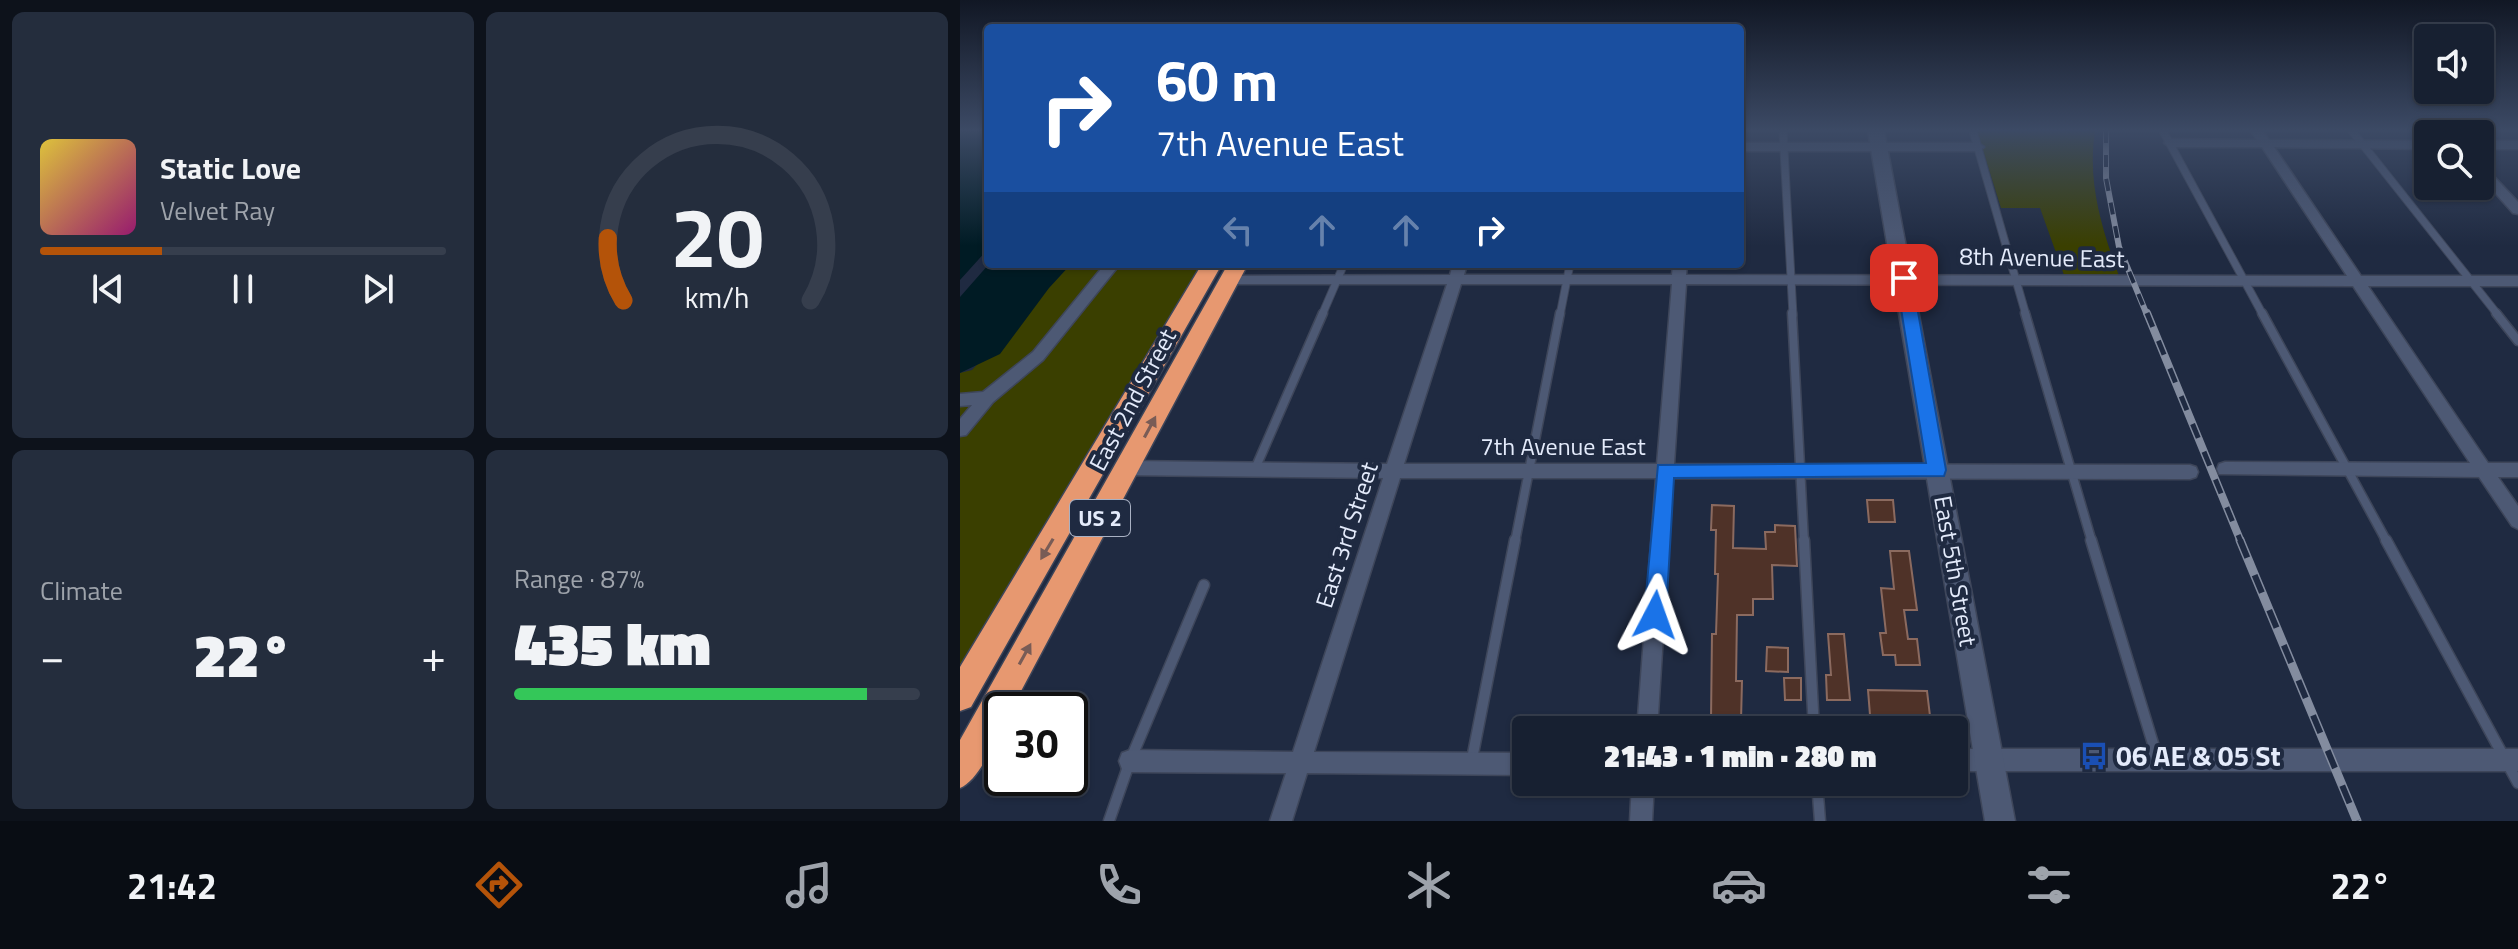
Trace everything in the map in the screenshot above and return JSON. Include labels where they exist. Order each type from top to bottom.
[{"type":"highway","name":"East 2nd Street","points":[[960,772],[1128,468],[1227,269]]},
{"type":"highway","name":"East 2nd Street","points":[[960,696],[1227,269]]},
{"type":"street","name":"East 5th Street","points":[[1883,169],[2000,821]]},
{"type":"street","points":[[2282,169],[2518,521]]},
{"type":"street","points":[[2494,184],[2518,210]]},
{"type":"street","points":[[960,430],[987,398],[1038,356],[1110,268]]},
{"type":"street","name":"8th Avenue East","points":[[1227,269],[1337,280],[1458,272],[1679,272],[1790,279],[2518,281]]},
{"type":"street","name":"East 3rd Street","points":[[1281,821],[1458,272]]},
{"type":"street","points":[[1648,716],[1679,272]]},
{"type":"street","points":[[960,400],[987,398]]},
{"type":"street","name":"7th Avenue East","points":[[1128,468],[2190,472]]},
{"type":"street","points":[[2225,469],[2349,472],[2518,470]]},
{"type":"street","points":[[1968,760],[2512,760]]},
{"type":"street","points":[[1130,761],[1512,764]]},
{"type":"street","points":[[1641,821],[1642,796]]},
{"type":"lane","points":[[1785,169],[1813,716]]},
{"type":"lane","points":[[1984,169],[2071,473],[2158,760]]},
{"type":"lane","points":[[2184,169],[2349,472],[2512,760],[2518,783]]},
{"type":"lane","points":[[2381,169],[2518,341]]},
{"type":"lane","points":[[1255,469],[1342,268]]},
{"type":"lane","points":[[1471,764],[1569,272]]},
{"type":"lane","points":[[1109,821],[1130,761],[1204,585]]},
{"type":"lane","points":[[1818,796],[1820,821]]},
{"type":"green space","points":[[1989,169],[2093,169],[2102,223],[2119,276],[2064,275],[2040,208],[2001,208]]},
{"type":"green space","points":[[1067,268],[1205,268],[960,681],[960,373],[972,370]]},
{"type":"water","points":[[960,169],[984,169],[984,253],[960,280]]},
{"type":"water","points":[[985,268],[1067,268],[1000,354],[960,373],[960,297]]},
{"type":"building","points":[[1867,500],[1893,500],[1895,522],[1869,522]]},
{"type":"building","points":[[1712,505],[1734,506],[1733,548],[1766,549],[1765,532],[1775,532],[1775,525],[1795,526],[1797,566],[1772,565],[1773,599],[1753,599],[1753,615],[1737,615],[1736,681],[1742,681],[1741,716],[1711,716],[1712,634],[1716,634],[1718,574],[1715,574],[1716,530],[1711,530]]},
{"type":"building","points":[[1890,551],[1909,551],[1917,610],[1904,610],[1908,639],[1917,639],[1920,665],[1896,665],[1895,655],[1883,655],[1880,633],[1886,633],[1881,588],[1894,589]]},
{"type":"building","points":[[1828,634],[1844,634],[1850,700],[1827,700],[1826,675],[1831,675]]},
{"type":"building","points":[[1767,647],[1788,648],[1788,672],[1766,671]]},
{"type":"building","points":[[1784,678],[1801,678],[1801,700],[1785,700]]},
{"type":"building","points":[[1868,690],[1927,691],[1930,716],[1870,715]]},
{"type":"railway","points":[[2106,169],[2119,247],[2147,315]]},
{"type":"railway","points":[[2147,313],[2241,542]]},
{"type":"railway","points":[[2240,540],[2357,821]]},
{"type":"place","name":"06 AE & 05 St","points":[[2094,756]]},
{"type":"route","points":[[1655,615],[1665,471],[1937,470],[1904,278]]}]
